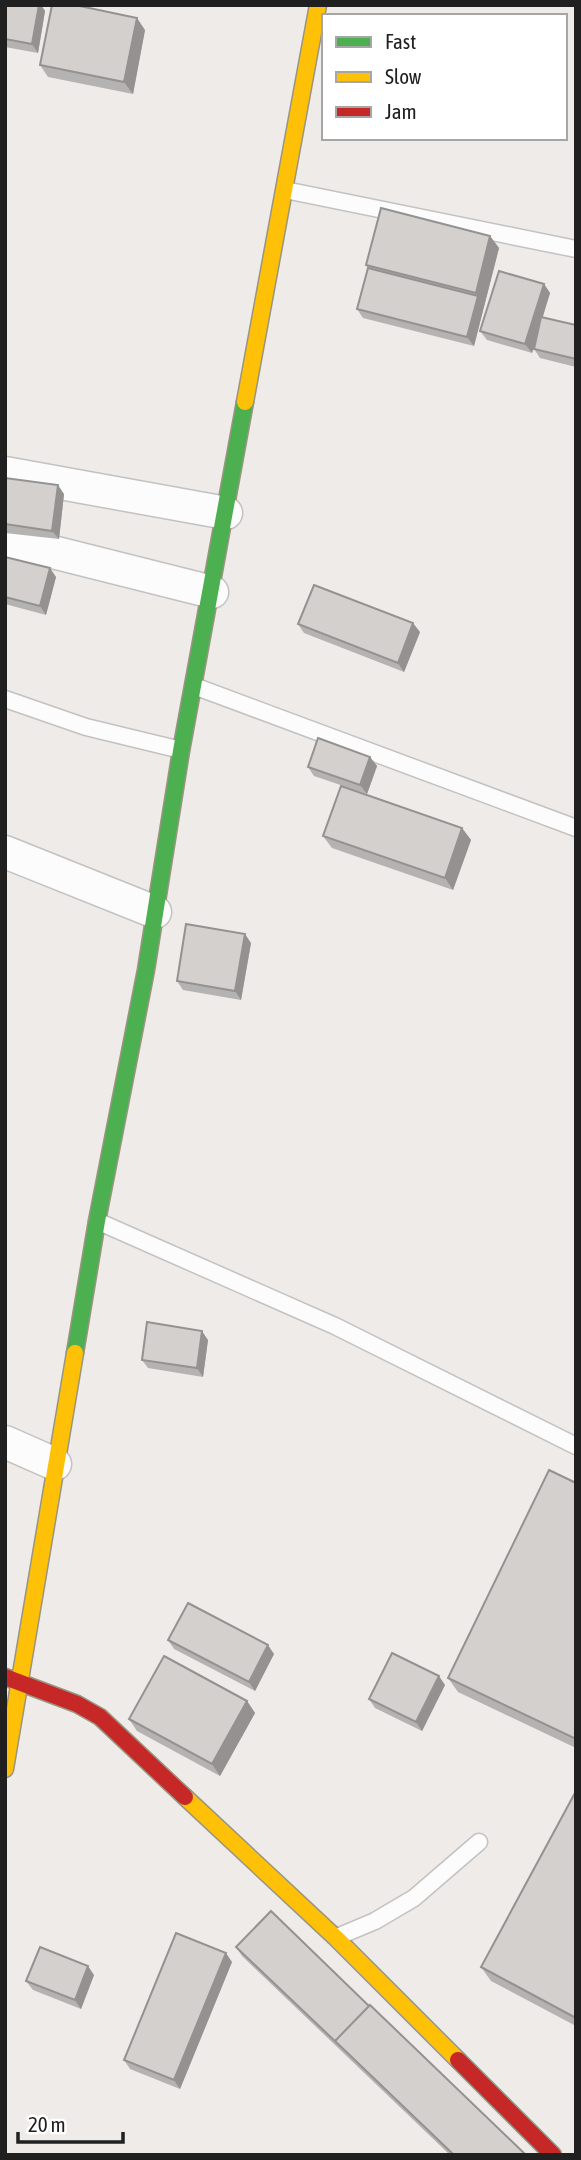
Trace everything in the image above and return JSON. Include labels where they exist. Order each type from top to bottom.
[{"type":"main road","points":[[5,1769],[12,1680],[55,1464],[155,912],[181,751],[318,5]]},
{"type":"main road","points":[[12,1680],[77,1704],[100,1717],[336,1938],[553,2155]]},
{"type":"street","points":[[5,472],[226,513]]},
{"type":"street","points":[[5,540],[212,592]]},
{"type":"street","points":[[5,852],[155,912]]},
{"type":"street","points":[[5,1441],[55,1464]]},
{"type":"lane","points":[[285,190],[576,249]]},
{"type":"lane","points":[[194,687],[576,828]]},
{"type":"lane","points":[[5,699],[86,727],[181,751]]},
{"type":"lane","points":[[97,1221],[335,1326],[576,1446]]},
{"type":"lane","points":[[336,1938],[414,1898],[479,1842]]},
{"type":"building","points":[[5,5],[39,5],[32,44],[5,39]]},
{"type":"building","points":[[52,5],[75,5],[137,18],[124,82],[40,65]]},
{"type":"building","points":[[381,208],[490,236],[476,293],[366,265]]},
{"type":"building","points":[[368,268],[478,296],[467,337],[357,309]]},
{"type":"building","points":[[499,271],[544,284],[525,344],[480,331]]},
{"type":"building","points":[[541,317],[576,325],[576,359],[534,349]]},
{"type":"building","points":[[5,478],[58,485],[52,531],[5,524]]},
{"type":"building","points":[[5,557],[50,568],[40,606],[5,597]]},
{"type":"building","points":[[314,585],[413,623],[398,663],[298,624]]},
{"type":"building","points":[[318,738],[370,757],[360,785],[308,767]]},
{"type":"building","points":[[341,786],[462,828],[445,878],[323,836]]},
{"type":"building","points":[[186,924],[245,934],[235,991],[177,981]]},
{"type":"building","points":[[147,1322],[202,1331],[197,1368],[142,1360]]},
{"type":"building","points":[[549,1470],[576,1483],[576,1739],[448,1678]]},
{"type":"building","points":[[188,1603],[268,1645],[249,1682],[168,1640]]},
{"type":"building","points":[[392,1653],[439,1676],[416,1722],[369,1699]]},
{"type":"building","points":[[164,1656],[247,1701],[212,1764],[129,1719]]},
{"type":"building","points":[[576,1791],[576,2018],[481,1967]]},
{"type":"building","points":[[271,1911],[369,2006],[335,2041],[338,2044],[236,1947]]},
{"type":"building","points":[[176,1933],[226,1953],[174,2080],[124,2060]]},
{"type":"building","points":[[40,1947],[88,1966],[75,2000],[26,1981]]},
{"type":"building","points":[[370,2005],[526,2155],[454,2155],[335,2041]]},
{"type":"traffic: fast","points":[[75,1353],[97,1221],[146,970],[181,751],[245,402]]},
{"type":"traffic: slow","points":[[245,402],[318,5]]},
{"type":"traffic: slow","points":[[5,1769],[75,1353]]},
{"type":"traffic: slow","points":[[185,1797],[336,1938],[458,2060]]},
{"type":"traffic: jam","points":[[5,1677],[77,1704],[100,1717],[185,1797]]},
{"type":"traffic: jam","points":[[458,2060],[553,2155]]}]
